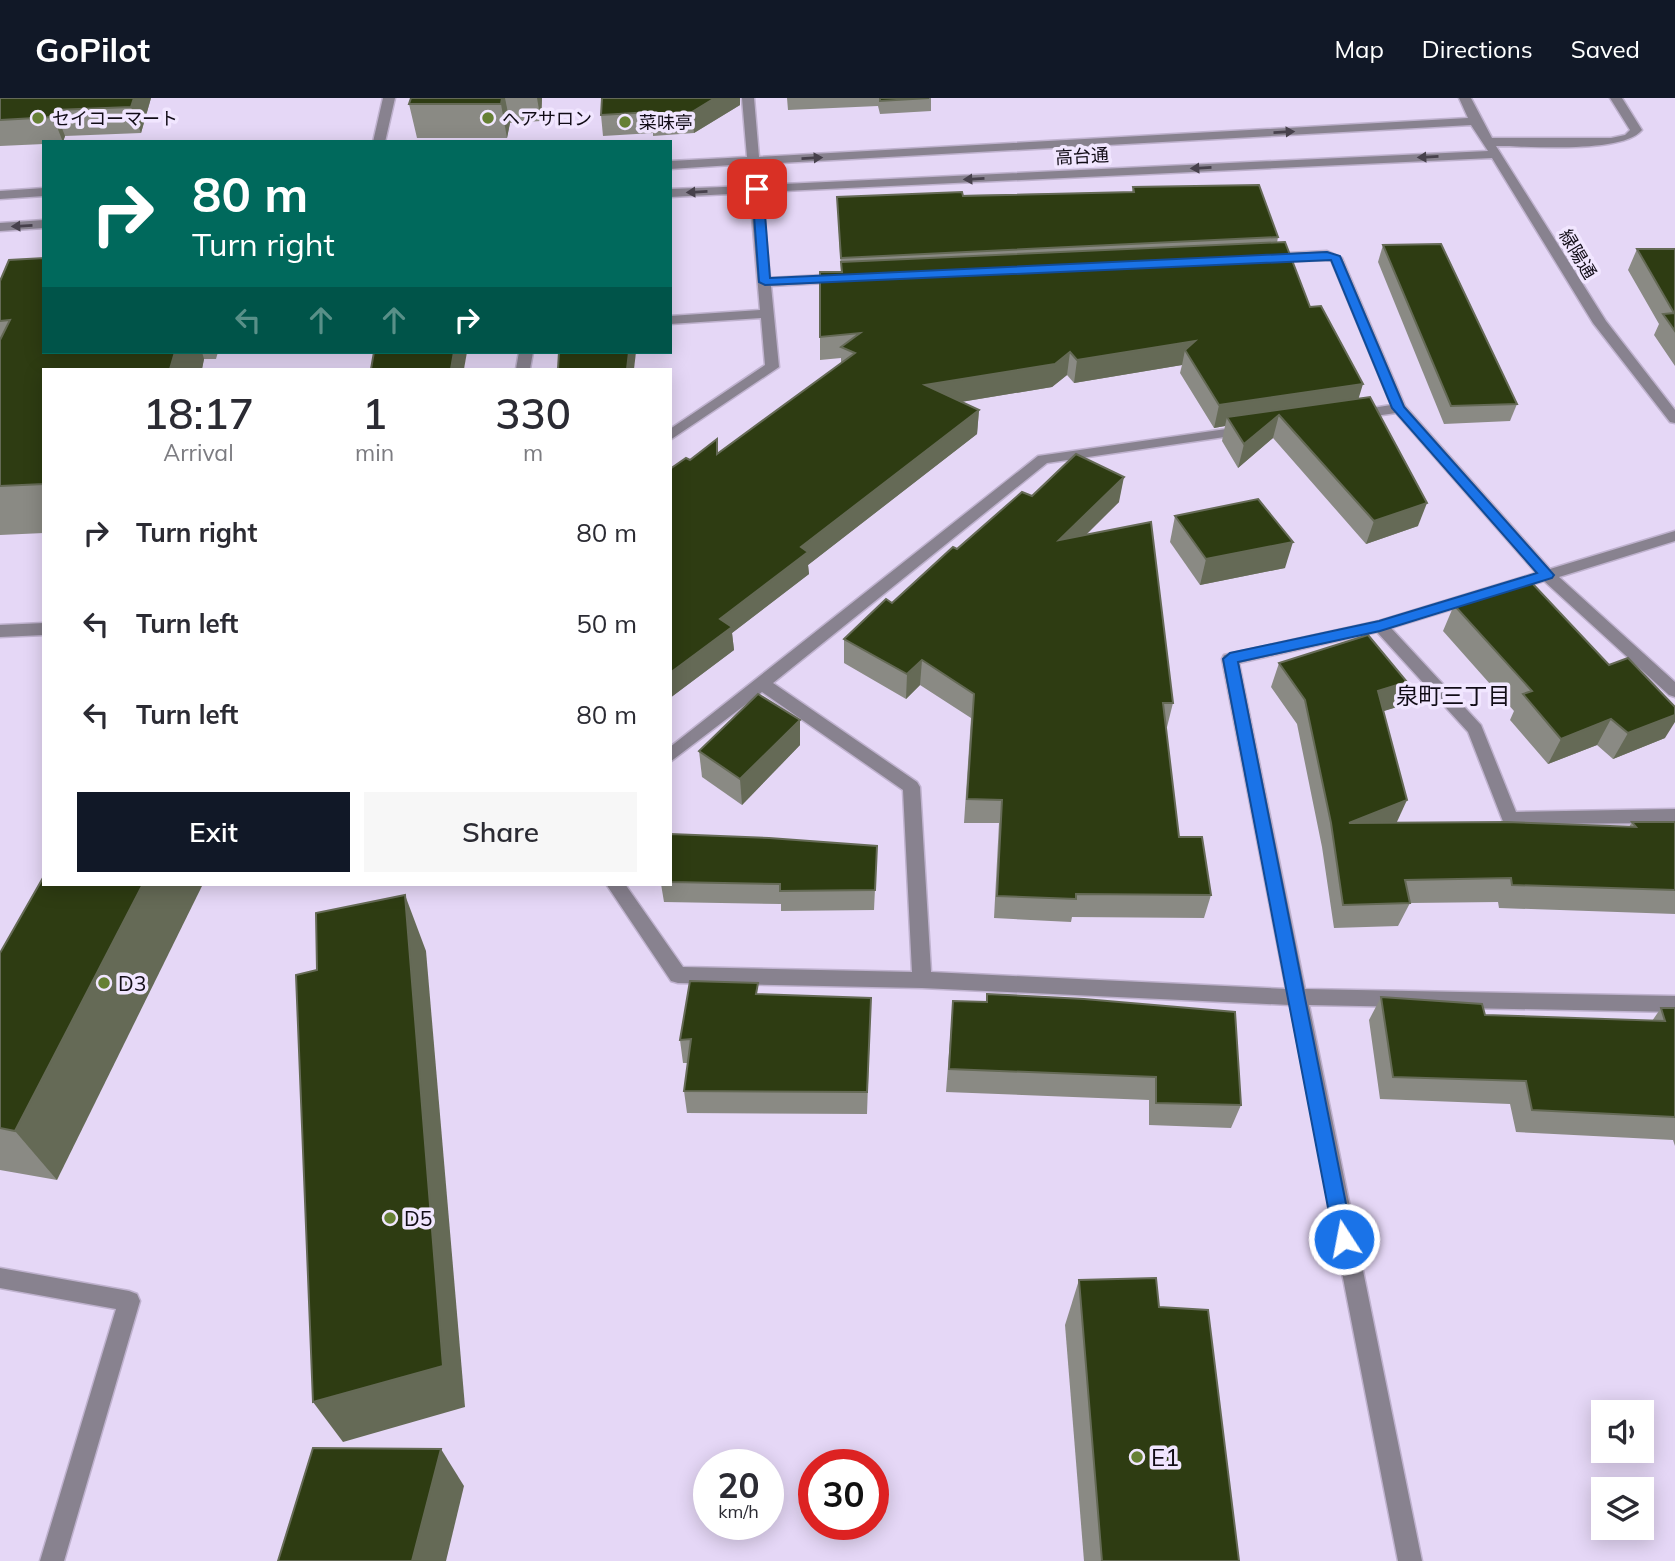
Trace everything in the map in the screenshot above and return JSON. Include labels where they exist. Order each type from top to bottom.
[{"type":"street","points":[[379,140],[389,98]]},
{"type":"street","points":[[672,435],[772,367],[748,98]]},
{"type":"street","name":"緑陽通","points":[[1465,98],[1475,121],[1600,323],[1675,419]]},
{"type":"street","points":[[1490,142],[1611,142],[1629,136],[1636,130],[1616,98]]},
{"type":"street","name":"高台通","points":[[672,165],[1475,121]]},
{"type":"street","name":"高台通","points":[[672,193],[1496,154]]},
{"type":"street","points":[[0,195],[42,192]]},
{"type":"street","points":[[0,227],[42,224]]},
{"type":"street","points":[[1258,258],[1327,255],[1336,258],[1399,408],[1547,575],[1675,691]]},
{"type":"street","points":[[765,282],[861,277]]},
{"type":"street","points":[[672,320],[767,314]]},
{"type":"street","points":[[1344,416],[1399,408]]},
{"type":"street","points":[[672,754],[1043,459],[1262,428]]},
{"type":"street","points":[[1410,1561],[1230,659],[1380,626],[1675,536]]},
{"type":"street","points":[[1380,626],[1475,729],[1510,819],[1675,816]]},
{"type":"street","points":[[0,631],[42,628]]},
{"type":"street","points":[[762,684],[911,787],[922,980]]},
{"type":"street","points":[[616,886],[678,975],[922,980],[1296,997],[1675,1004]]},
{"type":"street","points":[[0,1278],[129,1301],[52,1561]]},
{"type":"building","points":[[0,98],[134,98],[131,107],[55,110],[53,117],[0,120]]},
{"type":"building","points":[[411,98],[502,98],[501,104],[409,104]]},
{"type":"building","points":[[602,98],[715,98],[692,112],[601,115]]},
{"type":"building","points":[[880,98],[929,98],[880,101]]},
{"type":"building","points":[[1259,185],[1278,237],[841,258],[837,197],[962,192],[963,196],[1134,192],[1133,187]]},
{"type":"building","points":[[1285,242],[1310,307],[1321,306],[1363,384],[1219,405],[1185,350],[1195,341],[1077,360],[1070,352],[1055,364],[925,385],[979,410],[801,547],[808,552],[720,619],[732,627],[672,672],[672,468],[686,458],[690,460],[717,439],[717,454],[855,353],[841,347],[860,333],[820,337],[820,272],[842,272],[841,262]]},
{"type":"building","points":[[1441,244],[1517,404],[1451,406],[1383,245]]},
{"type":"building","points":[[1637,249],[1675,249],[1675,331],[1663,314],[1674,313]]},
{"type":"building","points":[[42,258],[42,354],[174,354],[170,368],[42,368],[42,484],[0,486],[0,340],[10,320],[0,321],[0,281],[9,260]]},
{"type":"building","points":[[374,354],[454,354],[451,368],[371,368]]},
{"type":"building","points":[[559,354],[629,354],[627,368],[558,368]]},
{"type":"building","points":[[1370,397],[1427,503],[1374,521],[1279,415],[1244,444],[1227,417]]},
{"type":"building","points":[[1076,454],[1124,477],[1059,540],[1151,522],[1173,703],[1163,703],[1179,837],[1202,837],[1211,895],[1076,894],[1076,899],[997,896],[1002,800],[967,799],[974,694],[922,660],[907,674],[844,639],[886,599],[892,603],[953,547],[957,549],[1022,492],[1032,496]]},
{"type":"building","points":[[1258,499],[1293,542],[1206,559],[1175,516]]},
{"type":"building","points":[[1531,582],[1609,665],[1628,658],[1675,707],[1675,715],[1628,733],[1611,719],[1561,739],[1523,694],[1532,691],[1454,605]]},
{"type":"building","points":[[1368,635],[1407,682],[1378,691],[1407,800],[1349,823],[1507,822],[1636,827],[1632,822],[1675,822],[1675,890],[1512,885],[1511,878],[1405,880],[1410,903],[1343,905],[1331,823],[1305,700],[1279,663]]},
{"type":"building","points":[[758,694],[800,720],[740,779],[699,751]]},
{"type":"building","points":[[672,834],[877,846],[875,890],[780,891],[780,884],[672,882]]},
{"type":"building","points":[[42,880],[42,886],[142,886],[15,1131],[0,1128],[0,953]]},
{"type":"building","name":"D5","points":[[405,895],[443,1366],[313,1402],[296,975],[317,970],[316,913]]},
{"type":"building","points":[[690,981],[758,983],[756,994],[871,998],[867,1092],[684,1091],[691,1039],[680,1040]]},
{"type":"building","points":[[987,994],[1235,1012],[1241,1105],[1156,1103],[1156,1077],[949,1069],[953,1001],[987,1002]]},
{"type":"building","points":[[1381,997],[1482,1004],[1485,1015],[1665,1021],[1661,1008],[1675,1008],[1675,1117],[1532,1110],[1526,1081],[1393,1077]]},
{"type":"building","name":"E1","points":[[1156,1278],[1159,1307],[1208,1310],[1239,1561],[1102,1561],[1079,1280]]},
{"type":"building","points":[[313,1448],[441,1449],[412,1561],[278,1561]]},
{"type":"place","name":"セイコーマート","points":[[38,118]]},
{"type":"place","name":"ヘアサロン","points":[[488,118]]},
{"type":"place","name":"菜味亭","points":[[625,122]]},
{"type":"place","name":"D3","points":[[104,983]]},
{"type":"place","name":"D5","points":[[390,1218]]},
{"type":"place","name":"E1","points":[[1137,1457]]},
{"type":"district","name":"泉町三丁目","points":[[1453,695]]},
{"type":"route","points":[[757,189],[765,282],[1327,255],[1336,258],[1399,408],[1547,575],[1380,626],[1230,659],[1344,1239]]}]
